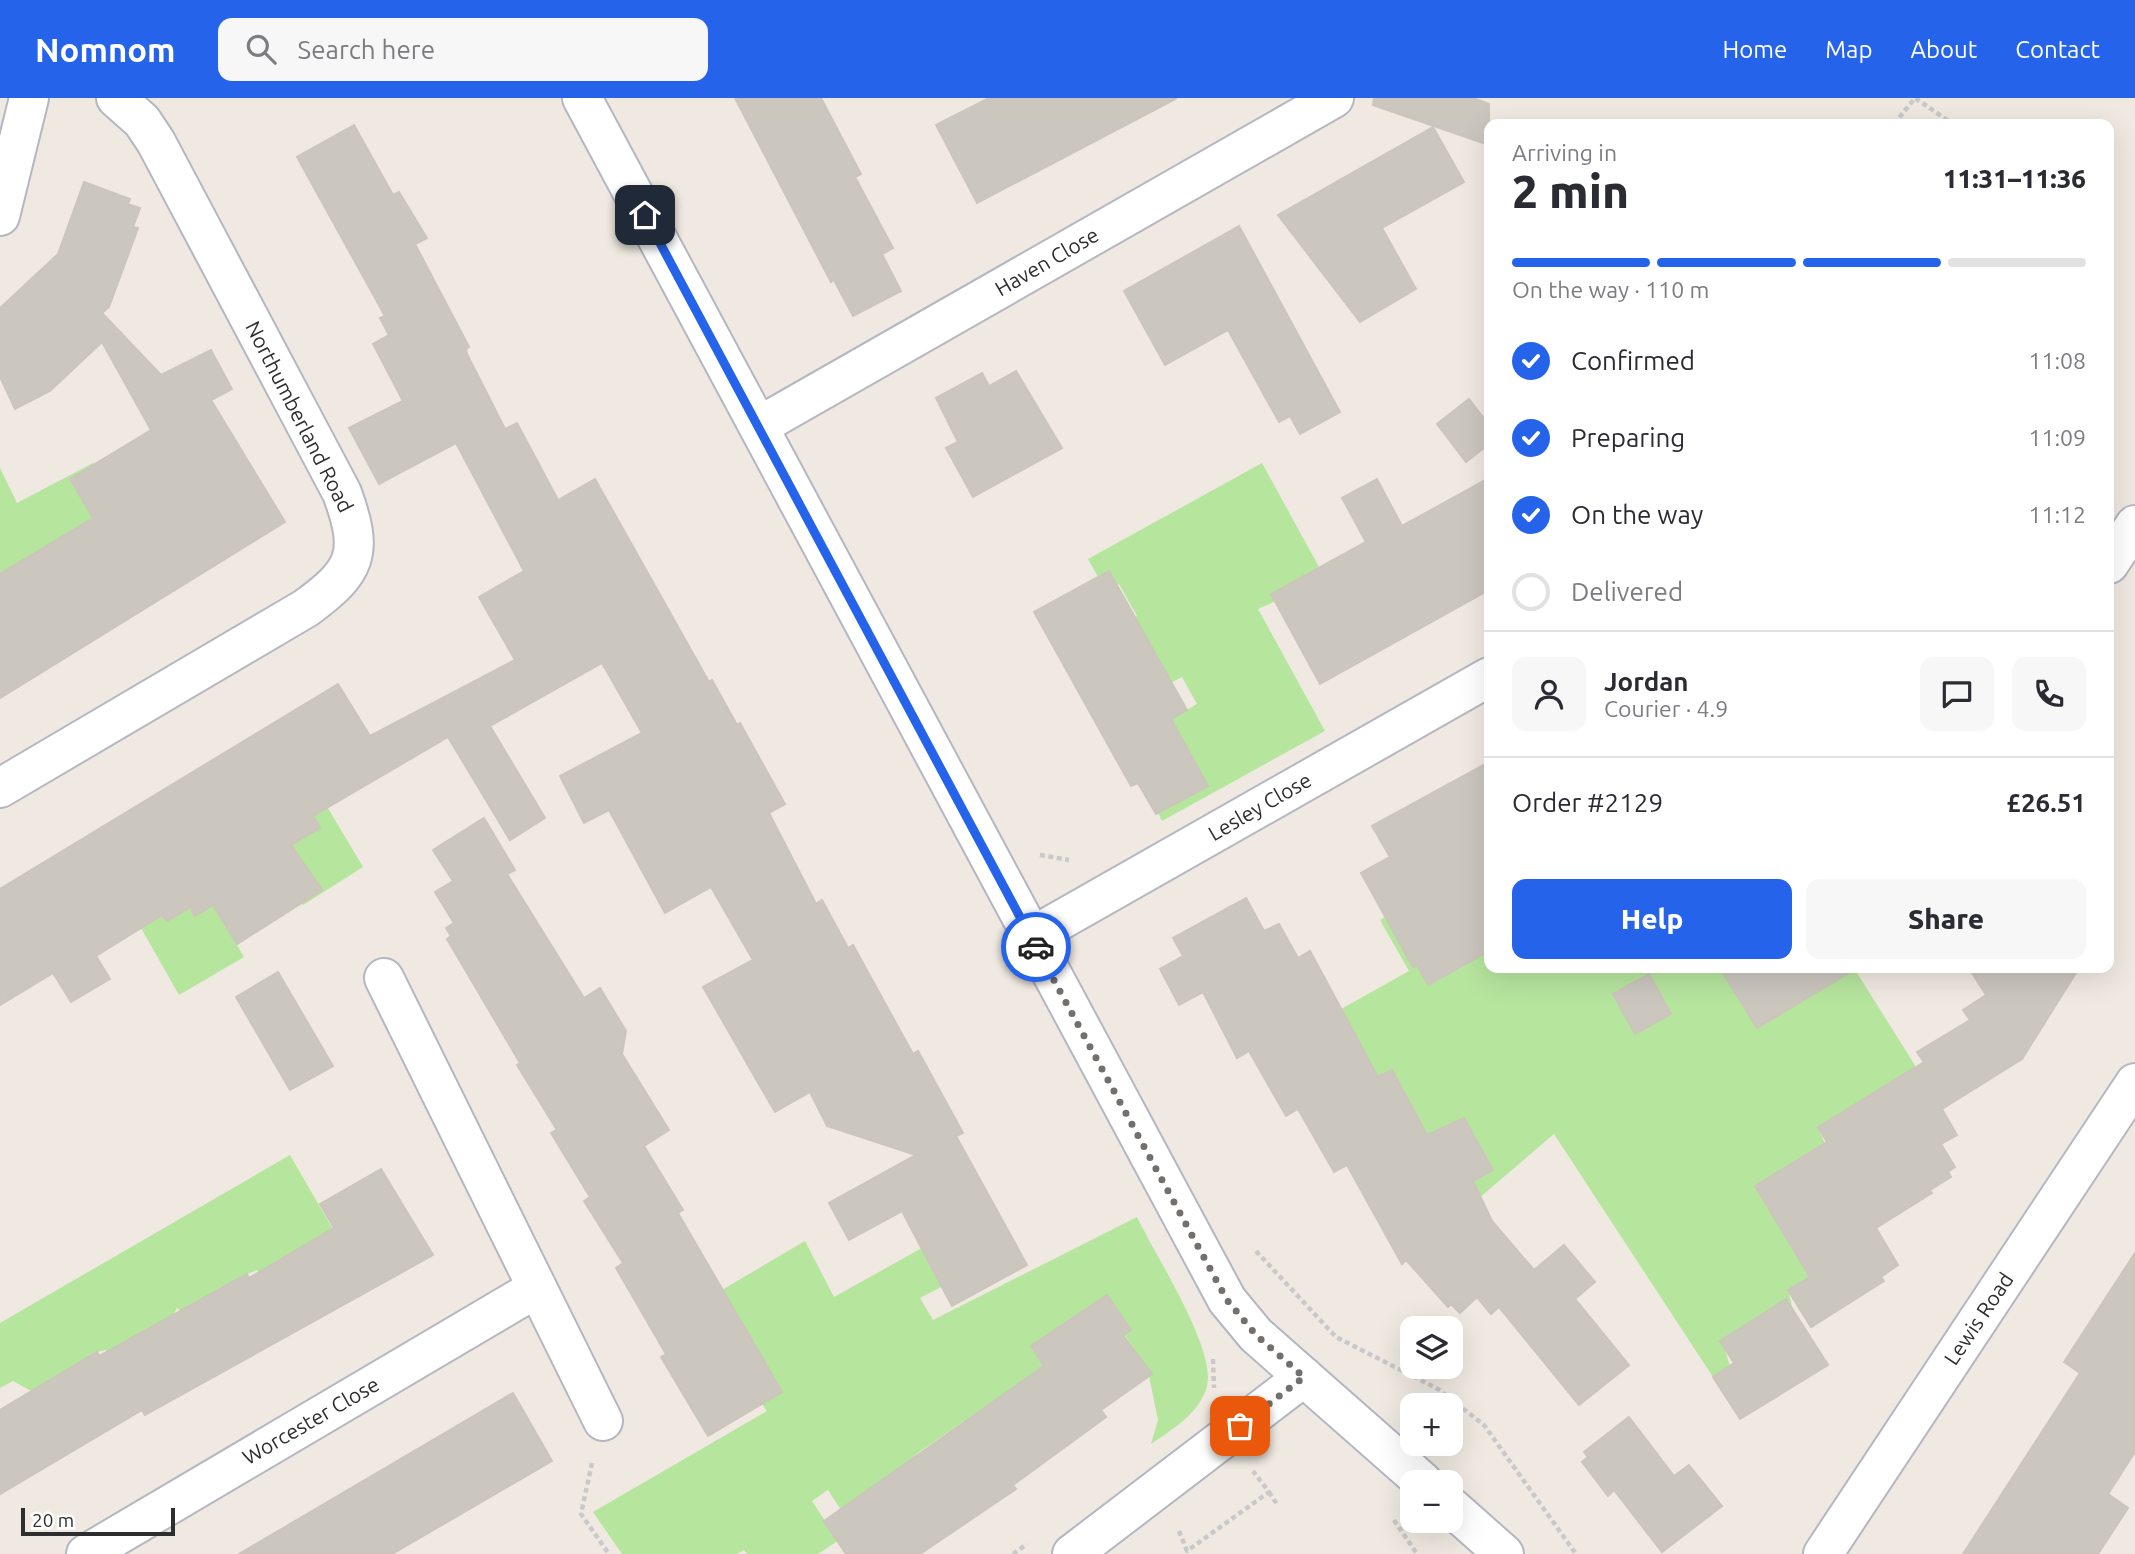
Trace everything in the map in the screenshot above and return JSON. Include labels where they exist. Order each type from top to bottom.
[{"type":"street","points":[[0,216],[29,98]]},
{"type":"street","name":"Northumberland Road","points":[[0,788],[306,608],[336,586],[353,559],[355,527],[342,493],[156,142],[142,121],[116,98]]},
{"type":"street","points":[[582,98],[1227,1300],[1256,1335],[1409,1470]]},
{"type":"street","name":"Haven Close","points":[[759,426],[1334,98]]},
{"type":"street","points":[[2114,556],[2135,525]]},
{"type":"street","name":"Lesley Close","points":[[1031,937],[1484,680]]},
{"type":"street","points":[[384,978],[603,1421]]},
{"type":"street","name":"Lewis Road","points":[[1823,1554],[2131,1099]]},
{"type":"street","name":"Worcester Close","points":[[86,1554],[537,1288]]},
{"type":"street","points":[[1072,1554],[1304,1377]]},
{"type":"street","points":[[1463,1518],[1504,1554]]},
{"type":"path","points":[[1898,119],[1912,99],[1918,99],[1946,119]]},
{"type":"path","points":[[1034,853],[1078,860]]},
{"type":"path","points":[[1253,1246],[1336,1337],[1438,1389],[1484,1425],[1513,1460],[1576,1554]]},
{"type":"path","points":[[1210,1349],[1216,1376],[1210,1398]]},
{"type":"path","points":[[603,1421],[578,1433],[592,1464],[582,1514],[609,1554]]},
{"type":"path","points":[[1257,1461],[1250,1467],[1278,1506]]},
{"type":"path","points":[[1171,1533],[1180,1525],[1181,1541],[1186,1550],[1269,1492]]},
{"type":"path","points":[[1392,1516],[1417,1554]]},
{"type":"path","points":[[1013,1554],[1034,1538]]},
{"type":"green space","points":[[93,463],[115,498],[63,562],[51,543],[0,574],[0,468],[17,503]]},
{"type":"green space","points":[[1262,463],[1319,567],[1285,586],[1278,600],[1258,609],[1325,731],[1162,821],[1158,813],[1208,786],[1171,719],[1197,704],[1182,677],[1155,691],[1074,663],[1064,668],[1063,663],[1137,616],[1119,584],[1106,591],[1088,559]]},
{"type":"green space","points":[[319,793],[363,867],[303,905],[273,856],[320,828],[305,802]]},
{"type":"green space","points":[[213,905],[244,957],[179,995],[141,928],[162,915],[167,921],[190,907],[195,916]]},
{"type":"green space","points":[[1385,917],[1413,966],[1417,965],[1428,985],[1453,971],[1479,927],[1484,936],[1484,973],[1857,973],[1916,1067],[1818,1127],[1827,1149],[1814,1150],[1755,1186],[1810,1277],[1788,1290],[1793,1310],[1784,1300],[1722,1340],[1730,1366],[1713,1377],[1554,1134],[1438,1233],[1427,1213],[1386,1235],[1383,1233],[1492,1171],[1464,1118],[1367,1167],[1392,1070],[1318,1109],[1268,1050],[1409,971],[1380,920]]},
{"type":"green space","points":[[290,1155],[335,1233],[323,1234],[261,1275],[257,1270],[247,1274],[184,1314],[177,1308],[173,1315],[155,1325],[156,1329],[111,1356],[106,1350],[97,1352],[35,1393],[13,1381],[0,1388],[0,1323]]},
{"type":"green space","points":[[1137,1217],[1194,1326],[1207,1369],[1207,1386],[1198,1404],[1185,1420],[1151,1444],[1158,1420],[1149,1376],[1152,1374],[1124,1334],[1130,1330],[1106,1295],[1031,1346],[1044,1366],[919,1452],[841,1510],[828,1490],[812,1501],[833,1533],[842,1538],[818,1554],[747,1554],[744,1550],[737,1554],[622,1554],[593,1512],[767,1411],[693,1307],[805,1241],[834,1297],[929,1244],[943,1286],[920,1298],[933,1320]]},
{"type":"building","points":[[735,98],[821,98],[861,174],[855,177],[893,248],[882,254],[901,291],[853,316],[834,280],[831,282]]},
{"type":"building","points":[[989,98],[1177,98],[977,203],[936,125]]},
{"type":"building","points":[[1374,98],[1473,98],[1489,104],[1489,119],[1484,119],[1484,143],[1373,105]]},
{"type":"building","points":[[354,125],[393,195],[399,192],[427,238],[415,244],[469,347],[466,349],[467,354],[505,429],[517,423],[558,500],[595,479],[709,682],[712,680],[737,725],[740,723],[785,804],[769,813],[816,904],[822,900],[848,948],[853,945],[913,1054],[918,1051],[963,1133],[956,1136],[1027,1265],[952,1306],[902,1211],[849,1240],[829,1203],[916,1155],[827,1126],[810,1092],[775,1112],[703,987],[753,960],[711,887],[665,913],[609,810],[584,823],[560,776],[642,733],[602,663],[490,726],[545,818],[510,840],[448,737],[313,816],[320,828],[291,845],[322,890],[237,944],[213,905],[195,916],[190,907],[167,921],[162,915],[96,956],[110,979],[71,1002],[53,973],[0,1005],[0,889],[338,684],[370,736],[515,660],[479,597],[524,571],[456,443],[379,484],[349,428],[403,401],[373,344],[389,335],[380,318],[385,316],[297,157]]},
{"type":"building","points":[[1433,127],[1464,182],[1382,228],[1416,289],[1360,322],[1278,215]]},
{"type":"building","points":[[84,182],[130,199],[128,204],[140,208],[133,227],[138,228],[109,307],[102,313],[161,375],[211,350],[232,389],[211,400],[285,522],[0,698],[0,574],[93,518],[70,479],[151,430],[102,342],[50,391],[15,409],[0,377],[0,308],[58,254]]},
{"type":"building","points":[[1239,226],[1340,412],[1300,434],[1290,416],[1279,422],[1228,330],[1165,365],[1124,291]]},
{"type":"building","points":[[1016,371],[1062,448],[973,497],[946,448],[958,442],[936,398],[982,373],[989,386]]},
{"type":"building","points":[[1469,399],[1484,418],[1484,448],[1466,462],[1437,424]]},
{"type":"building","points":[[1377,479],[1402,526],[1484,481],[1484,593],[1320,684],[1271,594],[1366,542],[1342,498]]},
{"type":"building","points":[[1109,571],[1187,710],[1171,719],[1208,786],[1156,814],[1138,783],[1131,786],[1034,612]]},
{"type":"building","points":[[1484,765],[1484,954],[1428,985],[1417,965],[1413,967],[1361,873],[1390,857],[1372,826]]},
{"type":"building","points":[[484,818],[515,870],[507,874],[584,998],[600,988],[626,1031],[622,1054],[669,1130],[644,1146],[683,1210],[678,1213],[782,1392],[708,1436],[661,1357],[666,1354],[616,1268],[623,1263],[584,1201],[590,1197],[551,1133],[557,1130],[517,1065],[520,1063],[447,939],[451,936],[446,928],[454,923],[435,892],[453,881],[433,850]]},
{"type":"building","points":[[1246,898],[1264,931],[1279,924],[1298,958],[1310,951],[1378,1077],[1392,1070],[1427,1135],[1464,1118],[1493,1170],[1473,1181],[1492,1221],[1534,1270],[1564,1245],[1595,1282],[1575,1299],[1629,1365],[1579,1405],[1499,1307],[1491,1314],[1477,1297],[1460,1313],[1451,1304],[1448,1307],[1406,1260],[1402,1264],[1347,1165],[1334,1172],[1298,1109],[1286,1116],[1249,1051],[1237,1058],[1203,992],[1179,1005],[1160,969],[1183,956],[1173,938]]},
{"type":"building","points":[[278,972],[333,1066],[290,1090],[236,997]]},
{"type":"building","points":[[1723,973],[1849,973],[1757,1028]]},
{"type":"building","points":[[1972,973],[2076,973],[2022,1059],[1942,1109],[1957,1135],[1941,1144],[1955,1167],[1948,1172],[1951,1177],[1930,1190],[1932,1193],[1876,1228],[1898,1265],[1881,1277],[1884,1281],[1811,1327],[1788,1290],[1810,1277],[1755,1186],[1827,1142],[1818,1127],[1924,1062],[1917,1052],[1970,1020],[1963,1010],[1986,995]]},
{"type":"building","points":[[1649,974],[1671,1014],[1635,1034],[1613,994]]},
{"type":"building","points":[[381,1169],[433,1255],[145,1415],[142,1410],[0,1494],[0,1410],[97,1352],[99,1356],[247,1274],[249,1278],[334,1228],[320,1204]]},
{"type":"building","points":[[2135,1253],[2135,1452],[2108,1494],[2128,1508],[2098,1554],[1963,1554],[2080,1373],[2064,1362]]},
{"type":"building","points":[[1107,1295],[1131,1330],[1123,1335],[1152,1374],[1101,1410],[1106,1417],[1013,1485],[1016,1489],[920,1554],[846,1554],[824,1521],[1044,1366],[1031,1346]]},
{"type":"building","points":[[1786,1299],[1828,1365],[1740,1419],[1713,1377],[1734,1363],[1720,1341]]},
{"type":"building","points":[[513,1393],[552,1461],[392,1554],[239,1554]]},
{"type":"building","points":[[1629,1417],[1674,1476],[1689,1465],[1722,1506],[1662,1552],[1614,1490],[1608,1496],[1582,1462],[1588,1457],[1584,1452]]},
{"type":"way so far","points":[[1036,947],[1227,1300],[1256,1335],[1304,1377],[1240,1426]]},
{"type":"route","points":[[645,215],[1036,947]]}]
